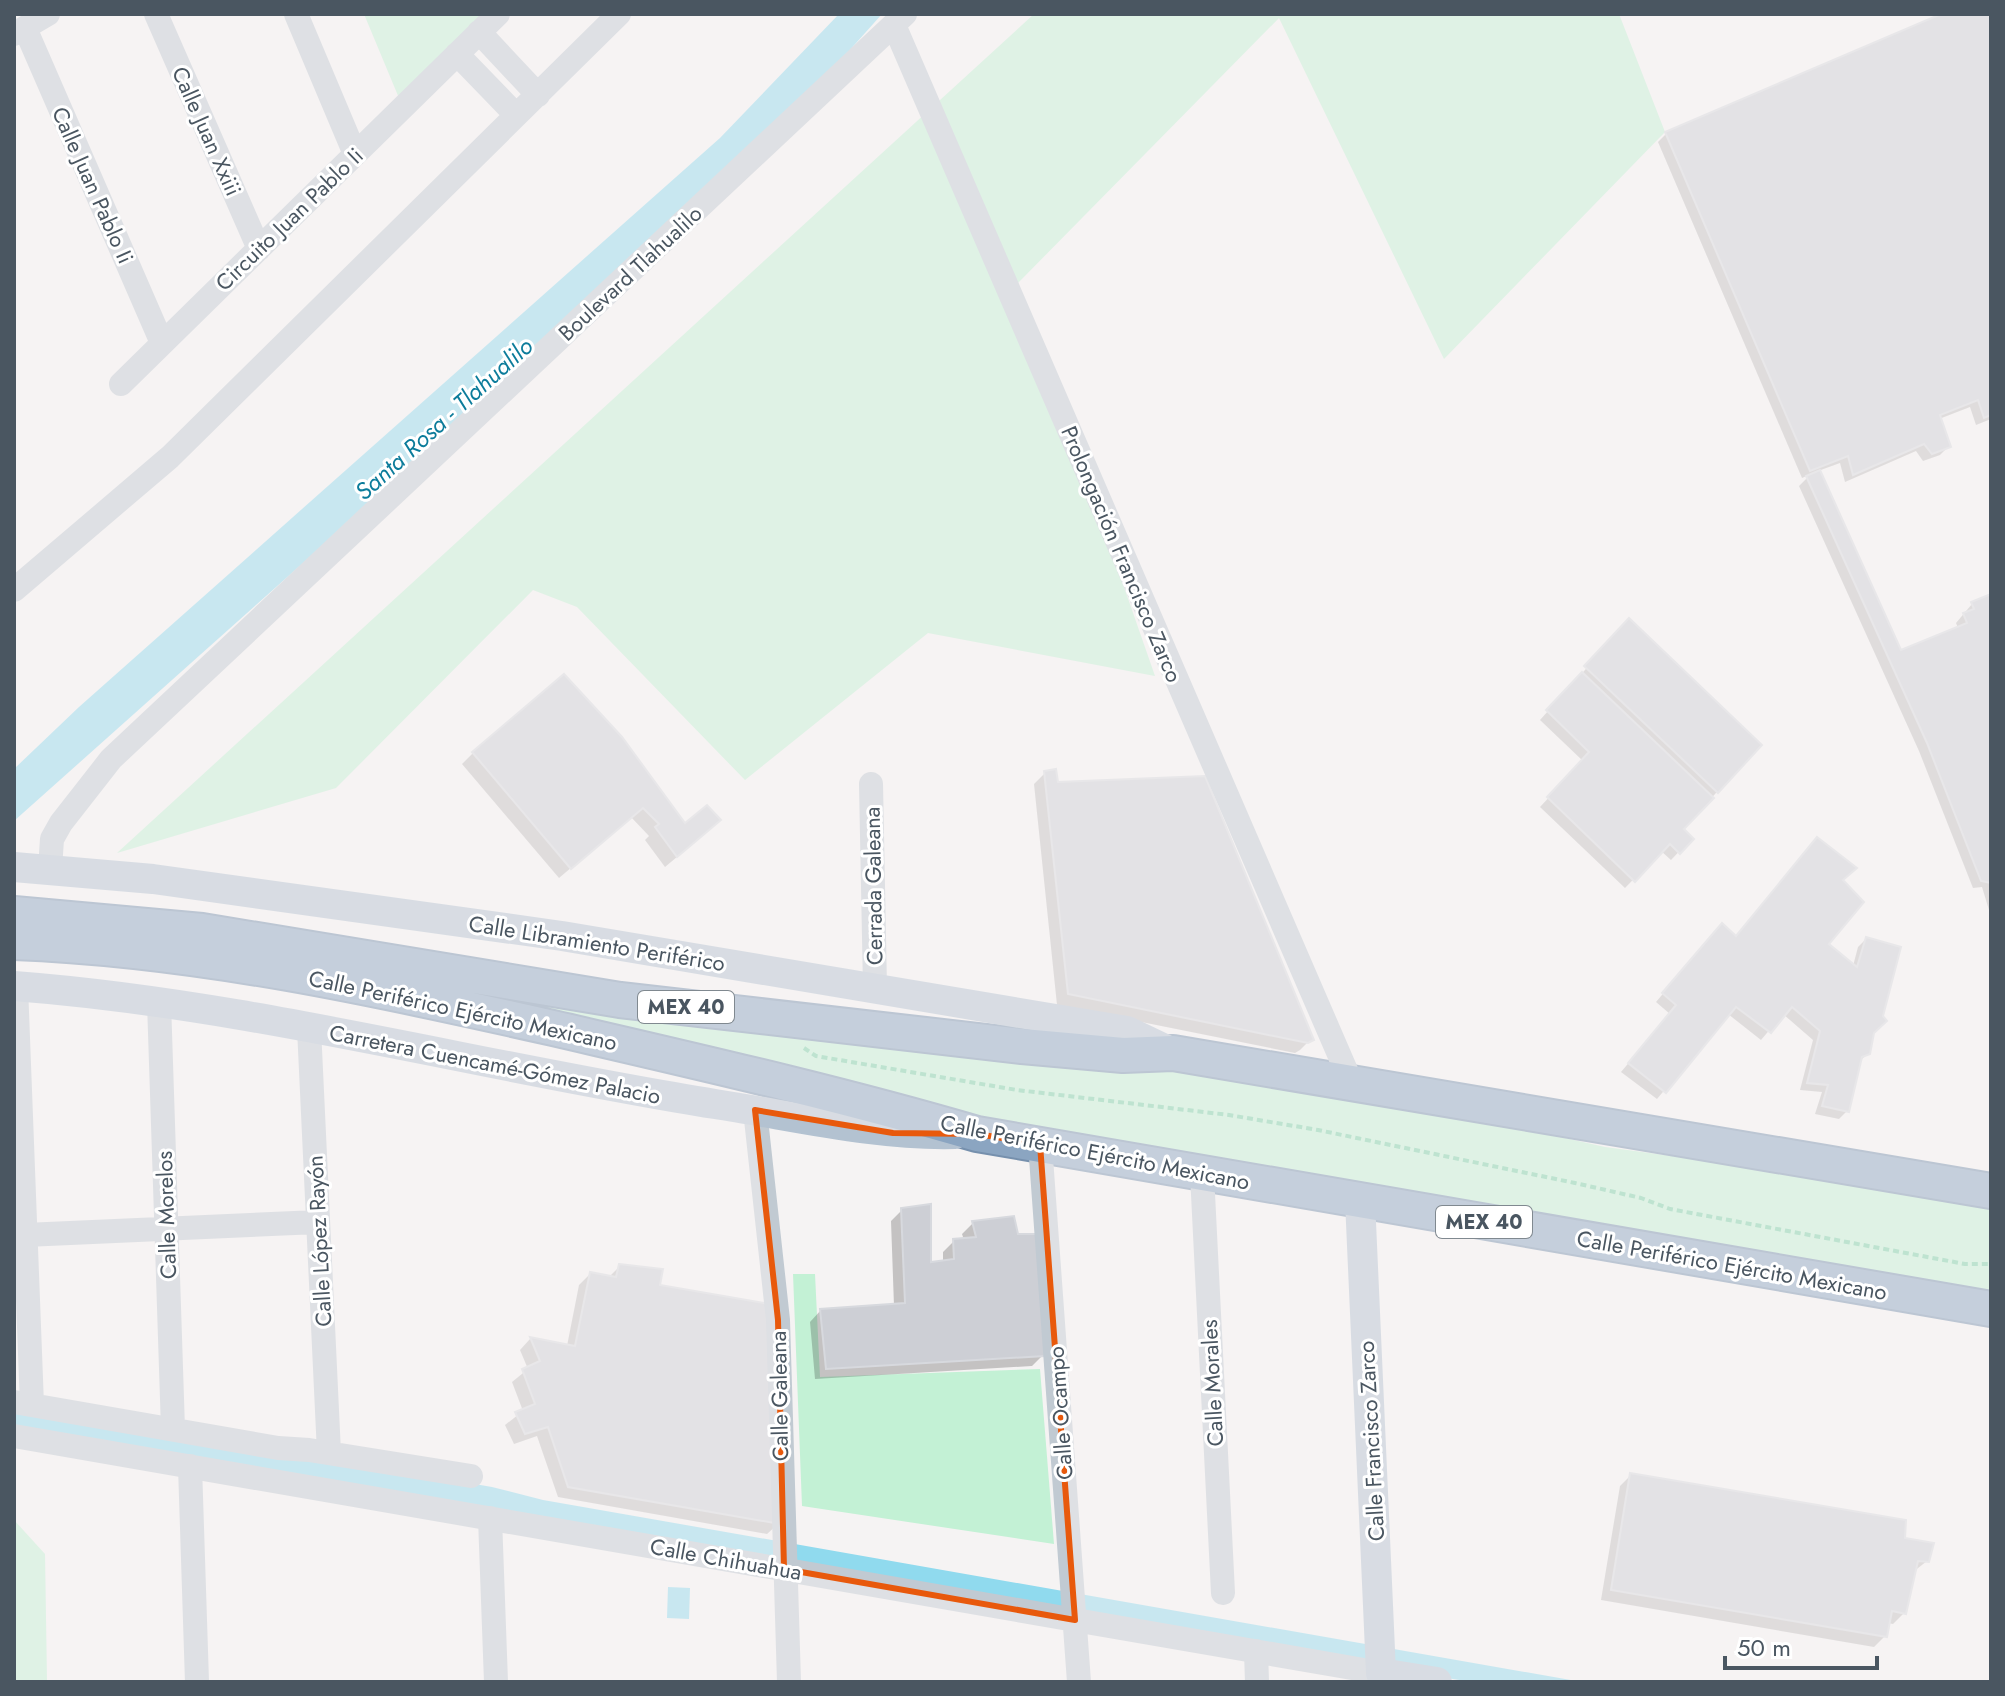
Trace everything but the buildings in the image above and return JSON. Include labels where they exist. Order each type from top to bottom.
[{"type":"highway","name":"Calle Periférico Ejército Mexicano","points":[[14,914],[202,931],[496,981],[771,1017],[1022,1046],[1123,1055],[1173,1053],[1991,1191]]},
{"type":"highway","name":"Calle Periférico Ejército Mexicano","points":[[14,942],[124,950],[240,966],[465,1008],[812,1087],[977,1134],[1991,1309]]},
{"type":"main road","name":"Calle Libramiento Periférico","points":[[31,867],[153,879],[562,936],[1127,1031],[1173,1053]]},
{"type":"main road","name":"Carretera Cuencamé-Gómez Palacio","points":[[15,986],[159,1002],[309,1028],[580,1082],[893,1133],[977,1134]]},
{"type":"main road","name":"Calle Francisco Zarco","points":[[1360,1200],[1380,1662]]},
{"type":"main road","name":"Calle Chihuahua","points":[[1380,1662],[1437,1682]]},
{"type":"street","points":[[19,31],[48,14]]},
{"type":"street","name":"Calle Juan Xxiii","points":[[156,14],[259,249]]},
{"type":"street","points":[[296,14],[355,154]]},
{"type":"street","name":"Circuito Juan Pablo Ii","points":[[121,384],[498,14]]},
{"type":"street","points":[[14,590],[170,457],[619,14]]},
{"type":"street","name":"Boulevard Tlahualilo","points":[[31,867],[111,759],[899,20]]},
{"type":"street","name":"Prolongación Francisco Zarco","points":[[899,20],[1351,1082]]},
{"type":"street","name":"Calle Juan Pablo Ii","points":[[19,31],[162,343]]},
{"type":"street","points":[[479,32],[538,95]]},
{"type":"street","points":[[457,54],[516,115]]},
{"type":"street","name":"Cerrada Galeana","points":[[871,784],[875,988]]},
{"type":"street","points":[[15,986],[25,1235],[23,1403],[278,1448],[471,1476]]},
{"type":"street","name":"Calle Morelos","points":[[159,1002],[173,1429]]},
{"type":"street","name":"Calle López Rayón","points":[[309,1028],[329,1453]]},
{"type":"street","name":"Calle Galeana","points":[[755,1110],[778,1320],[789,1682]]},
{"type":"street","name":"Calle Ocampo","points":[[1040,1144],[1079,1682]]},
{"type":"street","name":"Calle Morales","points":[[1202,1174],[1223,1593]]},
{"type":"street","points":[[25,1235],[318,1222]]},
{"type":"street","name":"Calle Chihuahua","points":[[14,1436],[1074,1614],[1256,1651],[1380,1662]]},
{"type":"street","points":[[190,1466],[197,1682]]},
{"type":"street","points":[[490,1518],[496,1682]]},
{"type":"street","points":[[1256,1651],[1257,1682]]},
{"type":"path","points":[[771,1017],[784,1036],[816,1056],[1017,1090],[1229,1115],[1318,1130],[1575,1183],[1641,1198],[1670,1209],[1965,1264],[1991,1264]]},
{"type":"highlighted area","points":[[755,1110],[893,1133],[977,1134],[1040,1144],[1075,1620],[784,1569],[778,1320]]},
{"type":"green space","points":[[364,14],[483,14],[399,98]]},
{"type":"green space","points":[[1034,14],[1619,14],[1665,132],[1444,359],[1279,18],[1018,283],[1155,676],[928,633],[745,780],[577,607],[533,590],[336,788],[117,853]]},
{"type":"green space","points":[[444,985],[1117,1060],[1441,1110],[1605,1147],[1991,1199],[1991,1314],[785,1084]]},
{"type":"green space","points":[[793,1274],[815,1274],[820,1377],[1040,1369],[1054,1544],[802,1506]]},
{"type":"green space","points":[[14,1520],[45,1554],[47,1682],[14,1682]]},
{"type":"water","name":"Santa Rosa - Tlahualilo","points":[[839,14],[882,14],[738,175],[14,821],[14,769],[79,707],[720,138]]},
{"type":"water","points":[[14,1405],[492,1487],[543,1500],[1582,1682],[1472,1682],[1402,1671],[14,1429]]},
{"type":"water","points":[[668,1587],[690,1588],[689,1619],[667,1618]]}]
